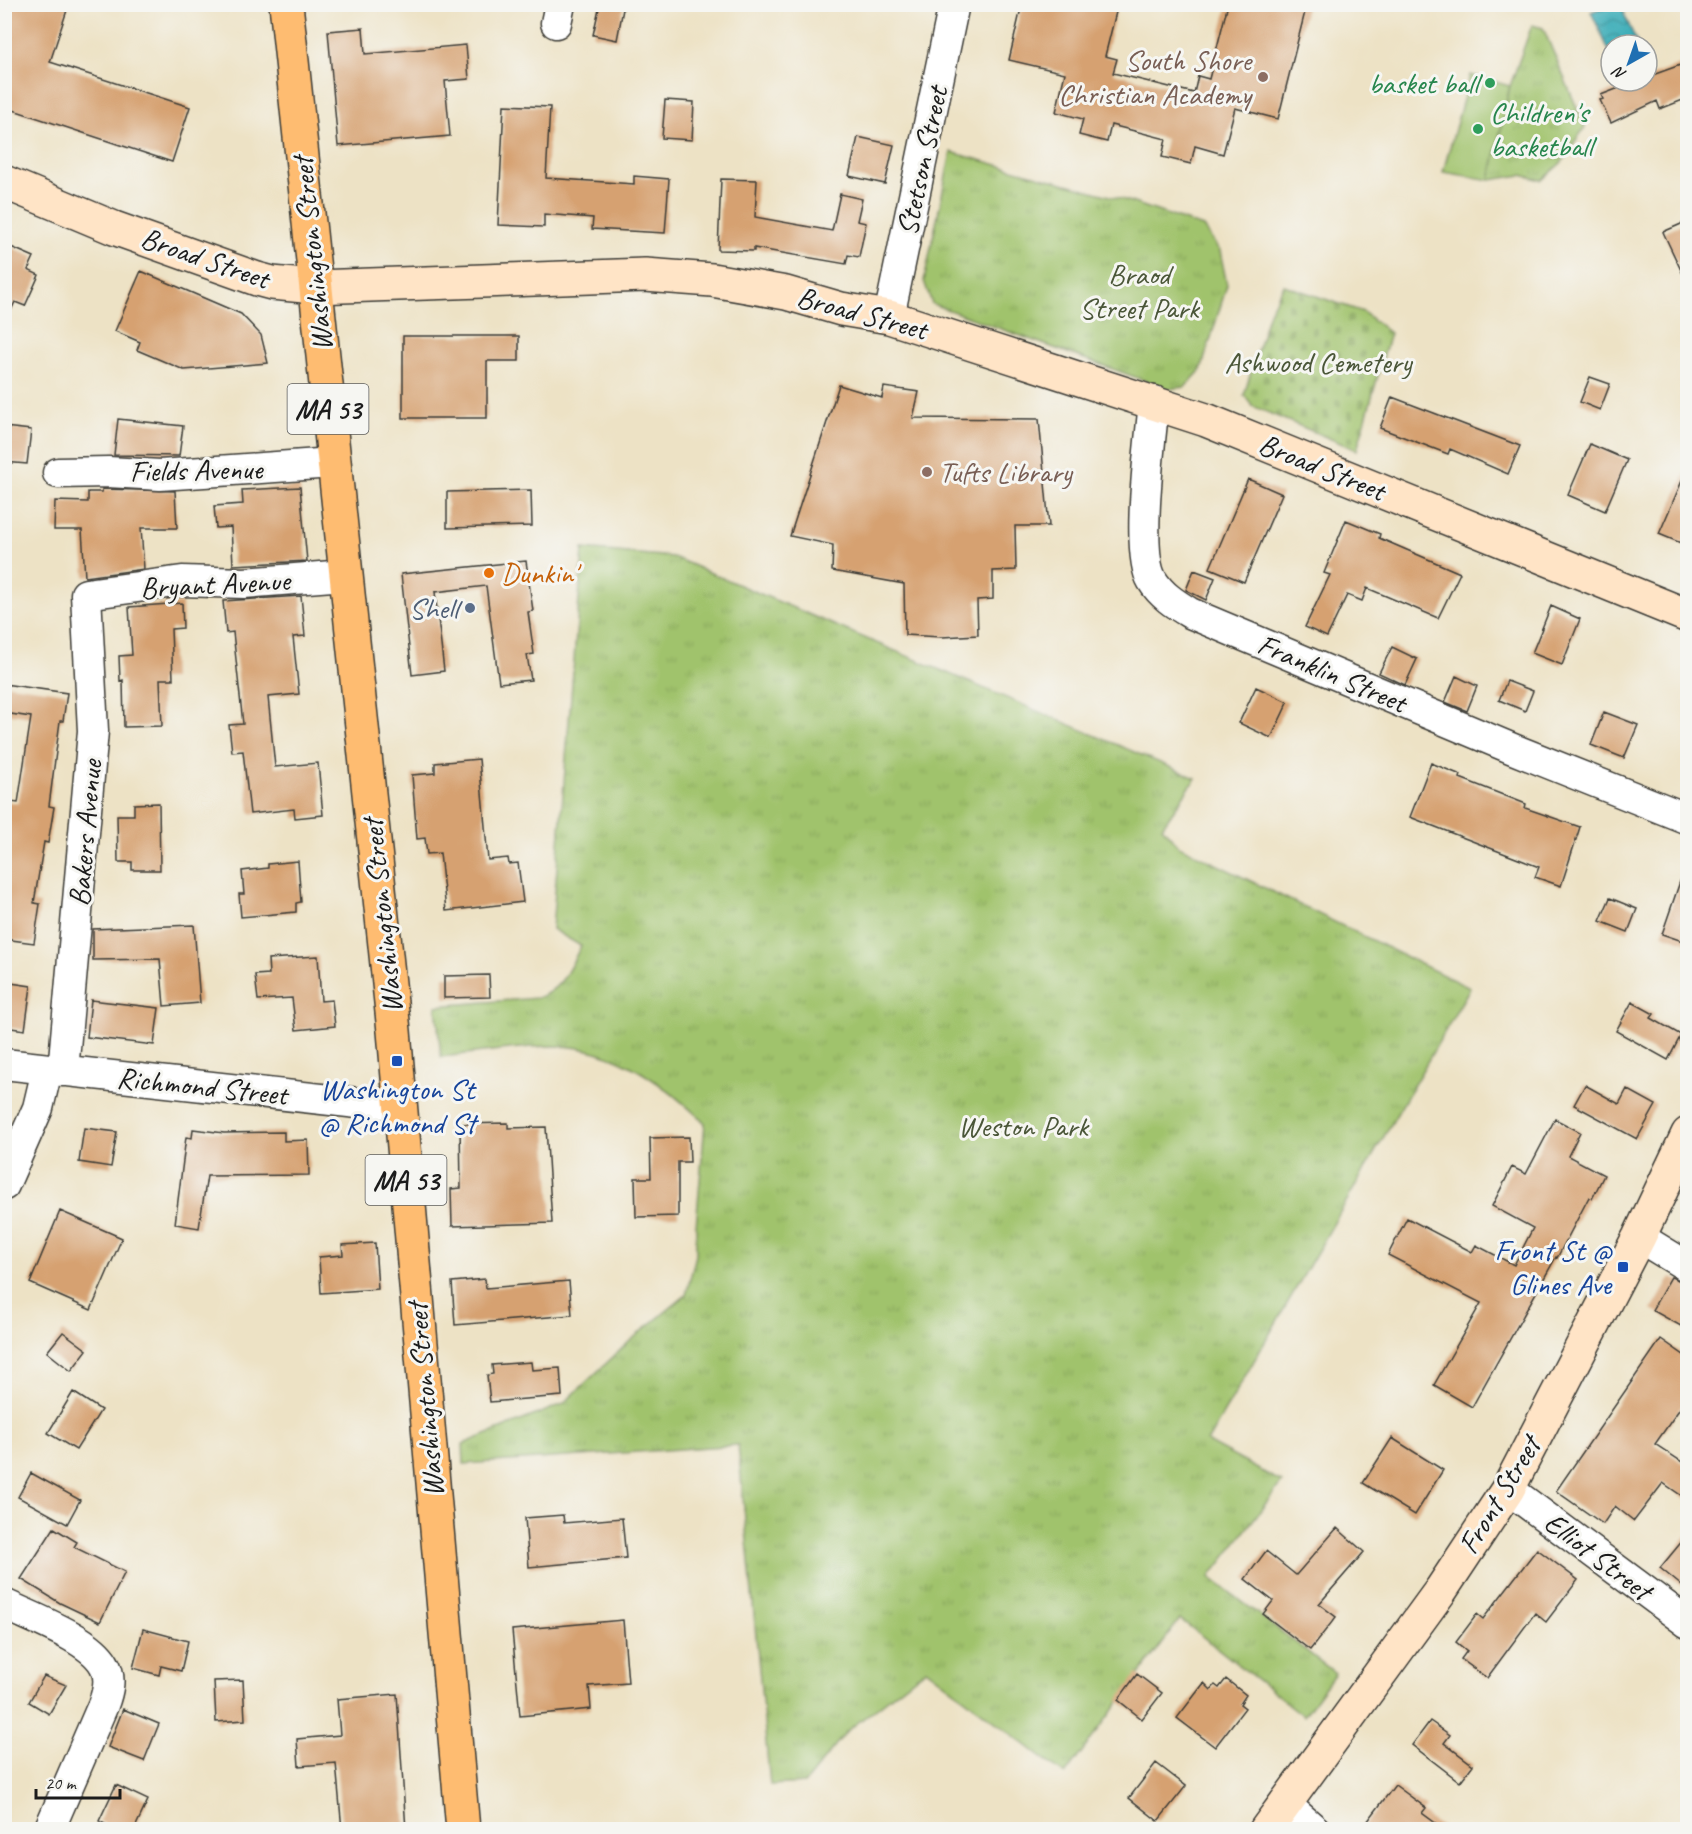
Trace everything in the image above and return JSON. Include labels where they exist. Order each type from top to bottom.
[{"type":"main road","name":"Washington Street","points":[[286,4],[400,1103],[463,1830]]},
{"type":"street","name":"Stetson Street","points":[[889,317],[954,4]]},
{"type":"street","name":"Broad Street","points":[[4,182],[114,228],[272,283],[315,287],[645,276],[712,280],[786,293],[841,309],[889,317],[1154,401],[1206,420],[1688,616]]},
{"type":"street","name":"Franklin Street","points":[[1154,401],[1145,553],[1151,579],[1169,600],[1190,613],[1513,749],[1688,819]]},
{"type":"street","name":"Fields Avenue","points":[[58,473],[108,472],[160,476],[333,463]]},
{"type":"street","name":"Bryant Avenue","points":[[86,594],[182,581],[244,583],[345,575]]},
{"type":"street","name":"Bakers Avenue","points":[[4,1185],[55,1070],[93,731],[86,594]]},
{"type":"street","name":"Richmond Street","points":[[4,1064],[367,1104],[400,1103]]},
{"type":"street","name":"Front Street","points":[[1276,1817],[1441,1590],[1508,1489],[1639,1237],[1688,1134]]},
{"type":"street","points":[[1639,1237],[1688,1267]]},
{"type":"street","name":"Elliot Street","points":[[1508,1489],[1688,1623]]},
{"type":"street","points":[[4,1604],[89,1648],[105,1665],[108,1674],[107,1694],[49,1830]]},
{"type":"street","points":[[1276,1817],[1315,1830]]},
{"type":"green space","points":[[1532,25],[1543,28],[1585,127],[1561,163],[1542,180],[1521,175],[1490,180],[1510,86]]},
{"type":"green space","name":"Children's basketball","points":[[1470,75],[1510,86],[1490,180],[1443,172]]},
{"type":"green space","name":"Braod Street Park","points":[[951,152],[1128,201],[1203,227],[1220,251],[1227,285],[1201,370],[1185,387],[1168,389],[932,304],[924,281]]},
{"type":"green space","name":"Ashwood Cemetery","points":[[1284,285],[1363,312],[1390,333],[1357,450],[1252,406],[1244,395],[1269,312]]},
{"type":"green space","name":"Weston Park","points":[[583,549],[673,557],[1196,778],[1162,827],[1179,846],[1470,988],[1207,1442],[1282,1482],[1210,1577],[1335,1673],[1304,1716],[1180,1619],[1065,1775],[926,1669],[846,1732],[805,1783],[770,1785],[738,1445],[464,1464],[463,1444],[563,1404],[631,1340],[686,1295],[696,1255],[696,1226],[705,1123],[673,1095],[638,1070],[599,1053],[579,1048],[528,1047],[441,1057],[436,1006],[537,998],[559,983],[569,970],[581,946],[552,929]]},
{"type":"water","points":[[1608,5],[1620,5],[1633,33],[1601,33],[1591,12]]},
{"type":"building","points":[[4,4],[69,4],[50,62],[190,107],[172,162],[4,107]]},
{"type":"building","points":[[600,4],[624,4],[617,40],[593,35]]},
{"type":"building","points":[[1022,4],[1118,4],[1105,56],[1117,59],[1113,73],[1194,93],[1198,76],[1209,79],[1228,4],[1307,4],[1278,119],[1235,108],[1223,154],[1195,146],[1191,164],[1162,157],[1166,139],[1111,125],[1107,142],[1079,135],[1083,119],[1056,112],[1065,73],[1009,60]]},
{"type":"building","points":[[363,28],[365,54],[466,45],[469,79],[445,81],[450,136],[338,146],[328,31]]},
{"type":"building","points":[[1683,64],[1688,77],[1688,98],[1660,109],[1657,101],[1611,123],[1600,100],[1603,99],[1601,95],[1606,93],[1659,93],[1659,73]]},
{"type":"building","points":[[665,100],[694,102],[692,140],[662,138]]},
{"type":"building","points":[[504,105],[550,107],[546,178],[634,184],[634,176],[669,179],[665,233],[592,229],[593,218],[544,214],[544,227],[498,225]]},
{"type":"building","points":[[858,137],[894,145],[885,184],[849,176]]},
{"type":"building","points":[[721,179],[757,180],[755,217],[832,231],[840,194],[862,199],[857,221],[866,223],[859,257],[848,255],[846,264],[754,248],[754,251],[718,250]]},
{"type":"building","points":[[1688,221],[1688,285],[1663,232]]},
{"type":"building","points":[[4,244],[34,257],[28,270],[39,275],[25,306],[15,302],[4,325]]},
{"type":"building","points":[[141,271],[241,314],[261,335],[268,363],[184,370],[137,350],[140,342],[115,331]]},
{"type":"building","points":[[403,336],[519,336],[519,361],[487,361],[487,418],[403,418]]},
{"type":"building","points":[[1590,377],[1610,384],[1600,410],[1580,402]]},
{"type":"building","name":"Tufts Library","points":[[839,385],[882,398],[884,387],[919,392],[913,418],[1039,419],[1049,526],[1015,526],[1016,570],[993,571],[993,599],[977,600],[978,635],[942,637],[905,635],[904,584],[832,571],[833,545],[790,536]]},
{"type":"building","points":[[1392,397],[1520,446],[1508,474],[1450,449],[1448,454],[1380,428]]},
{"type":"building","points":[[118,419],[183,426],[179,456],[114,455]]},
{"type":"building","points":[[4,427],[31,430],[27,464],[4,462]]},
{"type":"building","points":[[1590,444],[1627,460],[1605,511],[1568,495]]},
{"type":"building","points":[[1688,467],[1688,546],[1659,534]]},
{"type":"building","points":[[1248,479],[1282,494],[1244,582],[1210,568]]},
{"type":"building","points":[[300,487],[307,561],[233,565],[231,527],[216,528],[214,506],[243,504],[242,490]]},
{"type":"building","points":[[102,489],[175,491],[177,528],[141,528],[144,569],[85,577],[82,530],[54,530],[55,501],[88,502],[88,492],[102,492]]},
{"type":"building","points":[[531,490],[532,526],[447,528],[447,492]]},
{"type":"building","points":[[1346,520],[1380,534],[1379,538],[1460,573],[1438,618],[1367,588],[1362,601],[1347,595],[1327,637],[1305,627],[1330,575],[1324,573]]},
{"type":"building","points":[[526,561],[533,611],[528,612],[534,654],[527,655],[531,680],[499,683],[486,586],[435,592],[444,671],[412,675],[401,574]]},
{"type":"building","points":[[1194,570],[1215,578],[1206,600],[1186,590]]},
{"type":"building","points":[[301,596],[305,636],[293,637],[299,694],[268,697],[275,767],[318,763],[323,815],[295,818],[294,809],[250,814],[243,751],[232,752],[229,725],[243,724],[233,632],[226,633],[223,601]]},
{"type":"building","points":[[182,603],[183,628],[171,629],[173,679],[160,679],[162,726],[124,727],[123,680],[120,681],[119,656],[132,655],[129,607]]},
{"type":"building","points":[[1551,606],[1580,619],[1562,665],[1532,653]]},
{"type":"building","points":[[1392,647],[1417,659],[1405,685],[1379,673]]},
{"type":"building","points":[[1456,676],[1477,686],[1467,711],[1445,702]]},
{"type":"building","points":[[1507,681],[1533,691],[1525,711],[1499,700]]},
{"type":"building","points":[[4,684],[67,693],[63,721],[60,721],[49,806],[54,807],[48,843],[44,842],[34,903],[40,904],[34,943],[4,939],[4,801],[18,803],[31,717],[4,713]]},
{"type":"building","points":[[1256,687],[1288,702],[1271,738],[1239,723]]},
{"type":"building","points":[[1604,712],[1638,725],[1624,758],[1591,745]]},
{"type":"building","points":[[479,759],[488,860],[508,858],[509,864],[518,863],[523,902],[446,911],[440,853],[427,854],[425,838],[417,839],[412,775],[435,773],[435,763]]},
{"type":"building","points":[[1431,763],[1461,775],[1460,778],[1526,804],[1525,808],[1580,827],[1561,886],[1535,877],[1539,867],[1410,817]]},
{"type":"building","points":[[159,803],[160,870],[132,870],[132,862],[118,862],[117,815],[134,815],[134,804]]},
{"type":"building","points":[[298,861],[301,902],[296,903],[296,912],[241,917],[239,894],[244,894],[242,871],[268,868],[268,864]]},
{"type":"building","points":[[1684,870],[1688,871],[1688,943],[1662,934]]},
{"type":"building","points":[[1610,898],[1637,909],[1628,932],[1600,921]]},
{"type":"building","points":[[194,925],[200,1003],[164,1006],[160,959],[93,960],[93,929]]},
{"type":"building","points":[[318,956],[321,1001],[332,1000],[335,1026],[296,1030],[292,998],[258,1000],[255,975],[269,974],[268,959]]},
{"type":"building","points":[[489,975],[490,997],[444,998],[444,976]]},
{"type":"building","points":[[4,982],[31,986],[25,1030],[4,1027]]},
{"type":"building","points":[[91,1000],[159,1008],[154,1045],[87,1037]]},
{"type":"building","points":[[1632,1002],[1654,1014],[1651,1018],[1681,1035],[1668,1060],[1616,1031]]},
{"type":"building","points":[[1585,1085],[1619,1104],[1627,1089],[1656,1105],[1637,1139],[1574,1105]]},
{"type":"building","points":[[1555,1119],[1580,1132],[1568,1156],[1604,1175],[1592,1199],[1589,1197],[1472,1407],[1434,1385],[1481,1303],[1388,1255],[1407,1218],[1472,1252],[1476,1245],[1514,1265],[1533,1228],[1492,1206],[1512,1167],[1526,1174]]},
{"type":"building","points":[[508,1123],[508,1128],[546,1127],[552,1223],[452,1226],[451,1189],[461,1188],[460,1124]]},
{"type":"building","points":[[84,1128],[117,1132],[111,1167],[79,1162]]},
{"type":"building","points":[[193,1129],[224,1133],[284,1132],[284,1141],[308,1140],[309,1175],[207,1176],[199,1228],[175,1224],[186,1137],[192,1138]]},
{"type":"building","points":[[689,1137],[690,1162],[678,1162],[678,1216],[636,1217],[635,1178],[651,1178],[650,1138]]},
{"type":"building","points":[[60,1211],[122,1238],[91,1310],[30,1283]]},
{"type":"building","points":[[375,1243],[378,1289],[321,1293],[319,1257],[343,1255],[342,1245]]},
{"type":"building","points":[[1671,1277],[1688,1284],[1688,1330],[1652,1310]]},
{"type":"building","points":[[485,1279],[486,1288],[569,1281],[572,1315],[455,1325],[452,1282]]},
{"type":"building","points":[[63,1332],[87,1350],[71,1371],[47,1352]]},
{"type":"building","points":[[1661,1339],[1688,1358],[1688,1397],[1655,1444],[1688,1466],[1688,1500],[1663,1483],[1634,1521],[1615,1506],[1603,1524],[1556,1491]]},
{"type":"building","points":[[531,1362],[532,1370],[560,1368],[562,1396],[490,1402],[487,1375],[493,1374],[492,1365]]},
{"type":"building","points":[[73,1392],[101,1410],[76,1450],[48,1433]]},
{"type":"building","points":[[1392,1438],[1443,1470],[1415,1515],[1363,1483]]},
{"type":"building","points":[[31,1473],[80,1500],[67,1524],[18,1497]]},
{"type":"building","points":[[563,1515],[564,1523],[622,1518],[626,1558],[529,1567],[525,1518]]},
{"type":"building","points":[[54,1528],[77,1542],[74,1547],[125,1572],[100,1622],[60,1603],[21,1579]]},
{"type":"building","points":[[1337,1528],[1364,1552],[1319,1604],[1336,1617],[1310,1650],[1263,1614],[1273,1601],[1245,1579],[1266,1551],[1296,1575]]},
{"type":"building","points":[[1688,1534],[1688,1591],[1660,1568]]},
{"type":"building","points":[[1537,1549],[1578,1580],[1546,1622],[1535,1613],[1487,1678],[1461,1659],[1467,1651],[1456,1642],[1477,1614],[1483,1619]]},
{"type":"building","points":[[623,1620],[628,1683],[589,1686],[591,1709],[520,1716],[512,1630]]},
{"type":"building","points":[[143,1629],[188,1641],[181,1671],[161,1666],[159,1675],[133,1668]]},
{"type":"building","points":[[1137,1674],[1162,1693],[1142,1719],[1118,1700]]},
{"type":"building","points":[[44,1676],[66,1685],[49,1714],[29,1702]]},
{"type":"building","points":[[1226,1679],[1246,1695],[1240,1704],[1245,1708],[1215,1747],[1177,1718],[1204,1683],[1211,1690],[1215,1685],[1219,1688]]},
{"type":"building","points":[[243,1680],[245,1720],[216,1722],[214,1681]]},
{"type":"building","points":[[397,1694],[406,1830],[342,1830],[336,1763],[299,1766],[297,1739],[340,1735],[337,1699]]},
{"type":"building","points":[[123,1709],[159,1724],[144,1761],[108,1747]]},
{"type":"building","points":[[1430,1721],[1450,1735],[1444,1743],[1473,1765],[1460,1782],[1412,1745]]},
{"type":"building","points":[[1156,1763],[1186,1786],[1158,1821],[1129,1798]]},
{"type":"building","points":[[116,1785],[148,1800],[134,1830],[116,1830],[99,1821]]},
{"type":"building","points":[[1395,1785],[1426,1808],[1422,1813],[1445,1830],[1361,1830]]},
{"type":"place","name":"South Shore Christian Academy","points":[[1263,77]]},
{"type":"place","name":"basket ball","points":[[1490,83]]},
{"type":"place","name":"Children's basketball","points":[[1478,129]]},
{"type":"place","name":"Tufts Library","points":[[927,472]]},
{"type":"place","name":"Dunkin'","points":[[489,573]]},
{"type":"place","name":"Shell","points":[[470,608]]},
{"type":"place","name":"Washington St @ Richmond St","points":[[397,1061]]},
{"type":"place","name":"Front St @ Glines Ave","points":[[1623,1267]]}]
